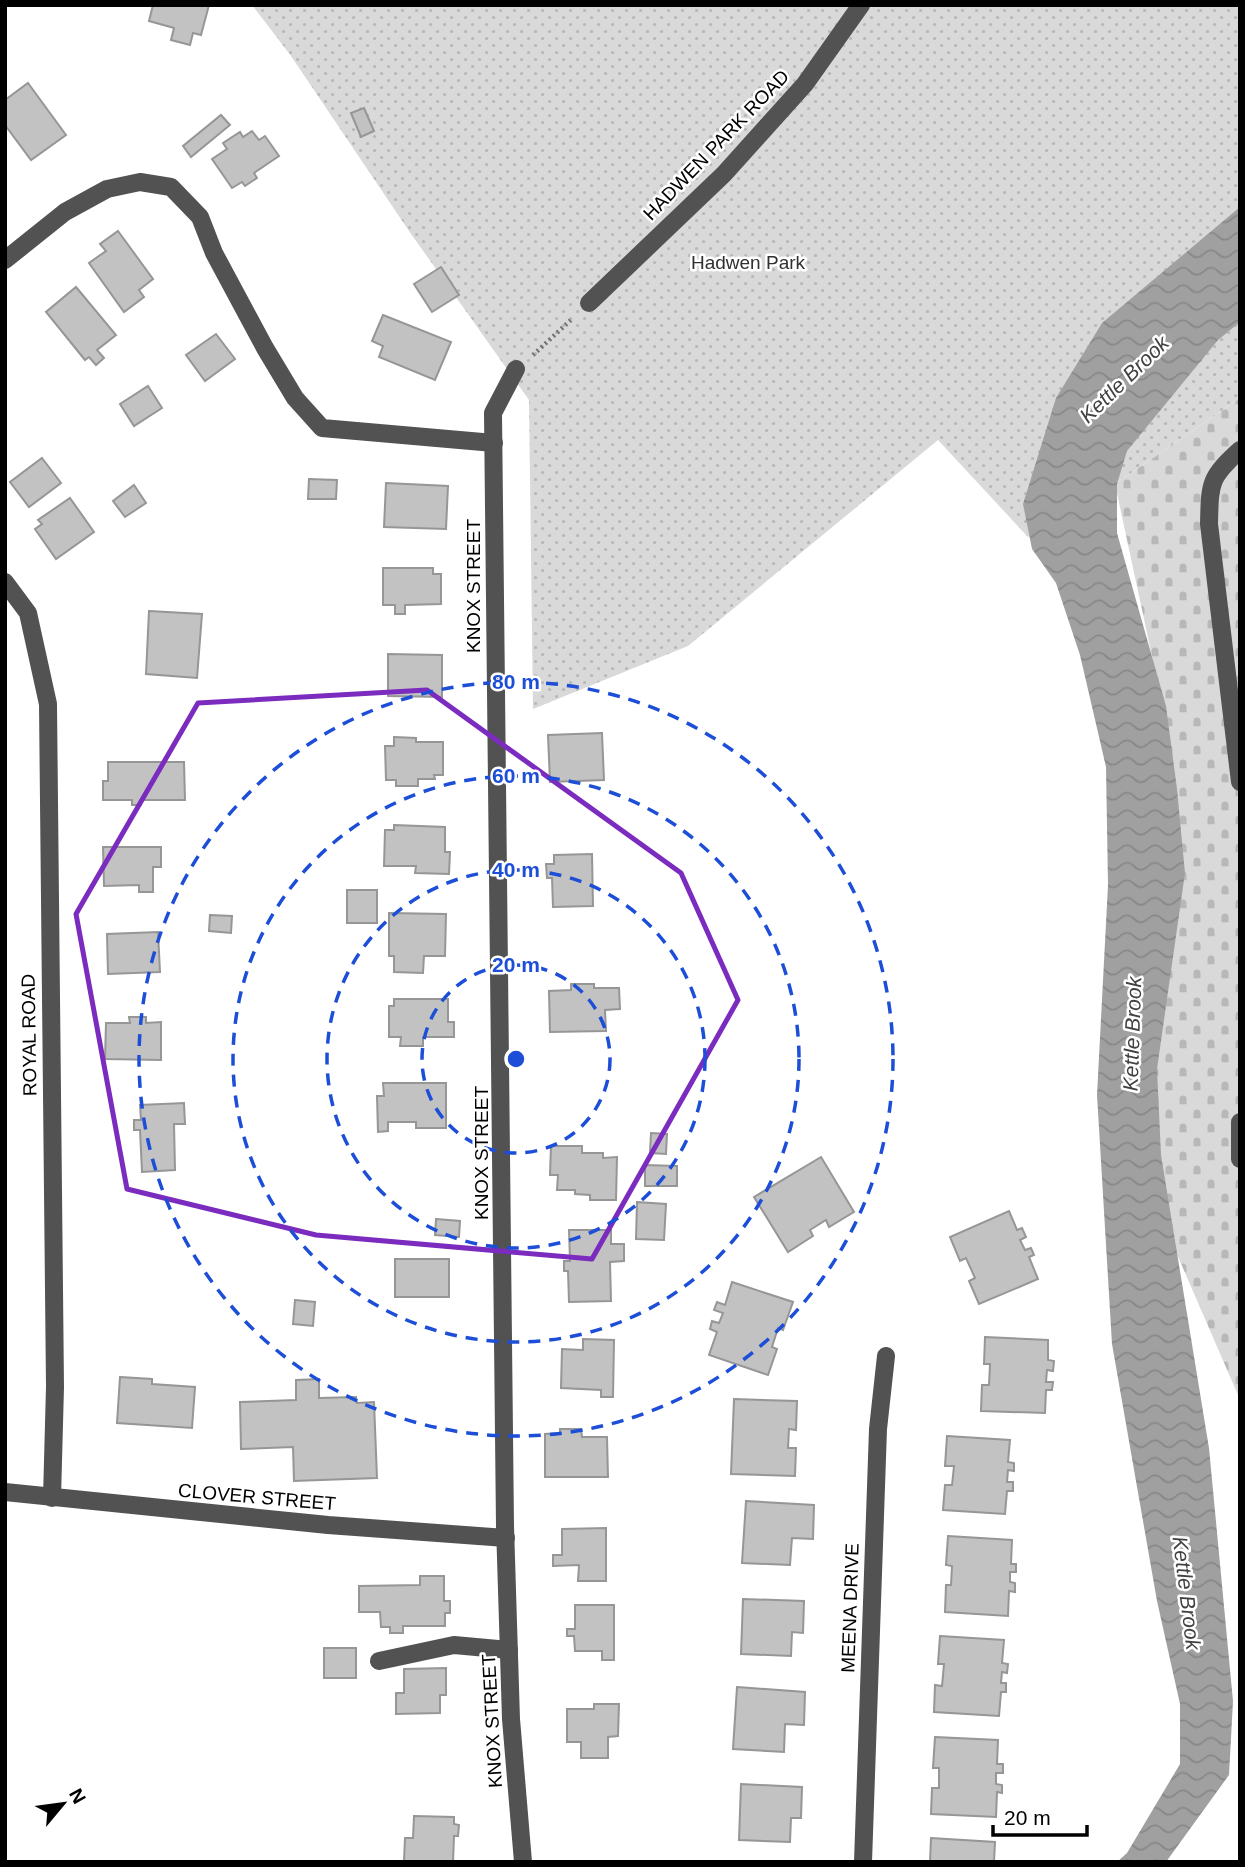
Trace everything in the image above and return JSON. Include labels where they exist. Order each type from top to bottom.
[{"type":"street","name":"HADWEN PARK ROAD","points":[[589,303],[742,154],[805,84],[861,5]]},
{"type":"street","points":[[5,260],[65,212],[107,189],[140,182],[171,187],[200,217],[214,253],[265,348],[295,398],[322,428],[494,443]]},
{"type":"street","name":"KNOX STREET","points":[[516,369],[494,414],[494,443],[506,1538],[510,1719],[523,1862]]},
{"type":"street","points":[[1240,450],[1217,471],[1210,489],[1209,524],[1235,702],[1240,782]]},
{"type":"street","name":"ROYAL ROAD","points":[[5,582],[28,613],[48,704],[55,1387],[52,1498]]},
{"type":"street","points":[[1240,1122],[1240,1159]]},
{"type":"street","name":"MEENA DRIVE","points":[[863,1862],[878,1429],[886,1356]]},
{"type":"street","name":"CLOVER STREET","points":[[5,1492],[328,1525],[506,1538]]},
{"type":"street","points":[[379,1661],[454,1646],[509,1650]]},
{"type":"path","points":[[516,369],[589,303]]},
{"type":"highlighted area","points":[[427,690],[681,873],[738,1000],[592,1259],[316,1235],[127,1189],[76,914],[198,703]]},
{"type":"green space","name":"Hadwen Park","points":[[252,5],[1240,5],[1240,398],[1115,484],[1028,537],[938,440],[688,646],[533,709],[529,400],[409,231],[291,56]]},
{"type":"green space","points":[[1240,398],[1240,1404],[1153,1199],[1153,661],[1115,484]]},
{"type":"water","name":"Kettle Brook","points":[[1240,207],[1240,322],[1218,340],[1127,451],[1117,484],[1117,533],[1166,706],[1185,873],[1157,1069],[1161,1155],[1209,1448],[1233,1701],[1229,1775],[1166,1862],[1117,1862],[1127,1853],[1180,1764],[1180,1704],[1157,1601],[1112,1344],[1097,1095],[1108,885],[1106,767],[1080,655],[1056,583],[1032,549],[1023,504],[1056,398],[1102,323]]},
{"type":"building","points":[[153,5],[209,5],[201,35],[193,33],[190,45],[171,40],[174,28],[149,21]]},
{"type":"building","points":[[28,83],[66,135],[31,160],[5,125],[5,100]]},
{"type":"building","points":[[364,108],[374,131],[361,137],[351,113]]},
{"type":"building","points":[[221,115],[230,125],[191,157],[183,146]]},
{"type":"building","points":[[252,131],[259,140],[265,136],[279,156],[254,173],[257,178],[245,186],[242,182],[232,188],[212,159],[227,149],[223,143],[240,132],[243,137]]},
{"type":"building","points":[[118,231],[153,279],[139,290],[144,297],[124,312],[89,263],[106,251],[100,244]]},
{"type":"building","points":[[441,267],[459,295],[432,312],[414,284]]},
{"type":"building","points":[[76,287],[116,335],[97,350],[104,358],[96,365],[89,357],[85,360],[46,312]]},
{"type":"building","points":[[383,315],[451,342],[435,380],[379,357],[383,346],[372,341]]},
{"type":"building","points":[[216,334],[235,359],[205,381],[186,355]]},
{"type":"building","points":[[148,386],[162,408],[134,426],[120,404]]},
{"type":"building","points":[[42,458],[61,483],[29,507],[10,482]]},
{"type":"building","points":[[309,479],[337,480],[336,499],[308,499]]},
{"type":"building","points":[[386,483],[448,486],[446,529],[384,527]]},
{"type":"building","points":[[134,485],[146,503],[125,517],[113,501]]},
{"type":"building","points":[[70,498],[94,532],[56,559],[35,529],[42,524],[38,520]]},
{"type":"building","points":[[383,568],[433,568],[433,574],[441,574],[441,604],[405,605],[405,614],[395,614],[395,605],[383,605]]},
{"type":"building","points":[[149,611],[202,614],[197,678],[146,674]]},
{"type":"building","points":[[388,654],[442,655],[442,697],[388,696]]},
{"type":"building","points":[[602,733],[604,780],[550,782],[548,735]]},
{"type":"building","points":[[394,737],[416,738],[416,742],[443,742],[443,775],[434,775],[435,779],[418,779],[418,786],[396,786],[396,780],[386,780],[385,746],[394,746]]},
{"type":"building","points":[[108,762],[184,762],[185,800],[141,800],[141,805],[132,805],[132,800],[103,800],[103,781],[108,781]]},
{"type":"building","points":[[394,825],[445,827],[445,852],[450,852],[449,874],[415,873],[416,866],[384,866],[385,830],[394,830]]},
{"type":"building","points":[[103,847],[161,847],[161,867],[153,867],[153,892],[139,892],[139,885],[104,886]]},
{"type":"building","points":[[592,854],[593,906],[553,907],[552,878],[547,878],[546,864],[554,864],[554,855]]},
{"type":"building","points":[[347,890],[377,890],[377,923],[347,923]]},
{"type":"building","points":[[389,913],[446,914],[445,956],[424,956],[423,973],[394,972],[394,956],[389,956]]},
{"type":"building","points":[[210,915],[232,916],[231,933],[209,931]]},
{"type":"building","points":[[158,932],[160,972],[108,974],[107,934]]},
{"type":"building","points":[[571,984],[619,988],[620,1009],[605,1010],[606,1031],[550,1032],[549,991],[571,990]]},
{"type":"building","points":[[394,999],[448,999],[448,1022],[454,1022],[454,1037],[423,1037],[423,1046],[400,1046],[401,1037],[389,1037],[389,1006],[394,1006]]},
{"type":"building","points":[[129,1017],[146,1017],[146,1023],[161,1022],[161,1060],[105,1059],[106,1023],[130,1023]]},
{"type":"building","points":[[383,1083],[446,1083],[446,1128],[416,1128],[416,1122],[388,1122],[388,1131],[378,1132],[377,1096],[384,1096]]},
{"type":"building","points":[[184,1103],[185,1124],[174,1124],[175,1170],[142,1172],[140,1130],[134,1130],[134,1120],[141,1120],[140,1105]]},
{"type":"building","points":[[651,1133],[667,1134],[666,1154],[650,1153]]},
{"type":"building","points":[[551,1146],[582,1146],[582,1153],[603,1153],[603,1158],[617,1157],[616,1200],[590,1200],[590,1195],[575,1194],[575,1190],[557,1190],[558,1175],[550,1175]]},
{"type":"building","points":[[821,1157],[854,1212],[829,1227],[826,1220],[810,1230],[813,1236],[788,1252],[754,1197]]},
{"type":"building","points":[[645,1165],[677,1166],[677,1186],[645,1186]]},
{"type":"building","points":[[637,1202],[666,1204],[664,1240],[636,1239]]},
{"type":"building","points":[[1009,1211],[1017,1230],[1022,1228],[1026,1237],[1020,1240],[1025,1250],[1031,1248],[1034,1255],[1029,1257],[1038,1279],[979,1304],[969,1281],[975,1278],[966,1258],[960,1261],[950,1237]]},
{"type":"building","points":[[436,1219],[460,1221],[459,1237],[435,1235]]},
{"type":"building","points":[[569,1230],[611,1230],[611,1244],[624,1244],[624,1261],[610,1262],[611,1301],[569,1302],[568,1271],[564,1271],[564,1261],[570,1261]]},
{"type":"building","points":[[395,1259],[449,1259],[449,1297],[395,1297]]},
{"type":"building","points":[[732,1282],[793,1302],[783,1330],[778,1328],[772,1347],[777,1349],[768,1375],[709,1355],[717,1332],[710,1329],[712,1321],[719,1323],[723,1313],[714,1310],[717,1302],[725,1305]]},
{"type":"building","points":[[295,1300],[315,1302],[313,1326],[293,1324]]},
{"type":"building","points":[[985,1337],[1048,1340],[1048,1360],[1054,1361],[1053,1371],[1047,1370],[1046,1382],[1053,1382],[1052,1390],[1046,1390],[1045,1413],[981,1411],[982,1385],[989,1385],[990,1364],[984,1364]]},
{"type":"building","points":[[583,1339],[614,1340],[613,1397],[601,1397],[601,1390],[561,1388],[562,1349],[583,1350]]},
{"type":"building","points":[[120,1377],[152,1379],[152,1384],[195,1387],[192,1428],[117,1423]]},
{"type":"building","points":[[319,1379],[319,1398],[356,1397],[357,1403],[374,1402],[377,1478],[294,1481],[293,1447],[241,1449],[240,1402],[296,1400],[296,1380]]},
{"type":"building","points":[[734,1399],[797,1401],[796,1430],[789,1429],[788,1448],[796,1448],[795,1476],[731,1474]]},
{"type":"building","points":[[560,1429],[581,1429],[582,1437],[607,1437],[608,1477],[545,1477],[545,1434],[560,1433]]},
{"type":"building","points":[[947,1436],[1010,1440],[1008,1462],[1014,1463],[1014,1471],[1008,1470],[1007,1482],[1013,1482],[1013,1491],[1007,1491],[1005,1514],[943,1510],[945,1485],[952,1485],[954,1466],[945,1466]]},
{"type":"building","points":[[746,1501],[814,1505],[813,1539],[792,1538],[790,1565],[742,1563]]},
{"type":"building","points":[[606,1528],[606,1581],[578,1581],[579,1565],[553,1566],[553,1555],[562,1555],[562,1529]]},
{"type":"building","points":[[948,1536],[1012,1540],[1011,1564],[1016,1564],[1016,1572],[1010,1572],[1010,1582],[1015,1583],[1015,1592],[1009,1591],[1008,1616],[945,1612],[946,1585],[951,1585],[952,1566],[946,1565]]},
{"type":"building","points":[[420,1576],[444,1576],[444,1601],[450,1601],[450,1613],[445,1613],[445,1626],[403,1626],[403,1633],[390,1633],[390,1627],[381,1627],[380,1612],[359,1612],[359,1586],[420,1585]]},
{"type":"building","points":[[743,1599],[804,1601],[803,1633],[792,1632],[791,1656],[741,1654]]},
{"type":"building","points":[[575,1605],[614,1605],[614,1660],[602,1660],[602,1651],[575,1651],[574,1636],[567,1636],[567,1629],[575,1629]]},
{"type":"building","points":[[940,1636],[1004,1640],[1002,1663],[1008,1664],[1007,1673],[1002,1672],[1001,1683],[1006,1683],[1006,1692],[1001,1692],[999,1716],[934,1712],[935,1685],[942,1686],[944,1664],[938,1664]]},
{"type":"building","points":[[324,1648],[356,1648],[356,1678],[324,1678]]},
{"type":"building","points":[[446,1668],[446,1695],[440,1695],[440,1713],[396,1714],[396,1693],[404,1693],[404,1669]]},
{"type":"building","points":[[737,1687],[805,1692],[804,1725],[785,1724],[784,1752],[733,1749]]},
{"type":"building","points":[[594,1704],[619,1704],[618,1736],[608,1737],[608,1758],[581,1758],[581,1742],[567,1742],[567,1709],[594,1709]]},
{"type":"building","points":[[935,1737],[998,1740],[997,1764],[1003,1764],[1003,1773],[996,1773],[996,1784],[1002,1785],[1002,1793],[997,1792],[996,1817],[931,1814],[932,1788],[939,1788],[939,1768],[933,1768]]},
{"type":"building","points":[[741,1784],[802,1787],[801,1818],[791,1818],[790,1842],[739,1840]]},
{"type":"building","points":[[414,1816],[454,1817],[454,1824],[459,1825],[458,1836],[454,1836],[453,1862],[404,1861],[405,1838],[413,1838]]},
{"type":"building","points":[[931,1838],[995,1842],[994,1862],[930,1862]]}]
